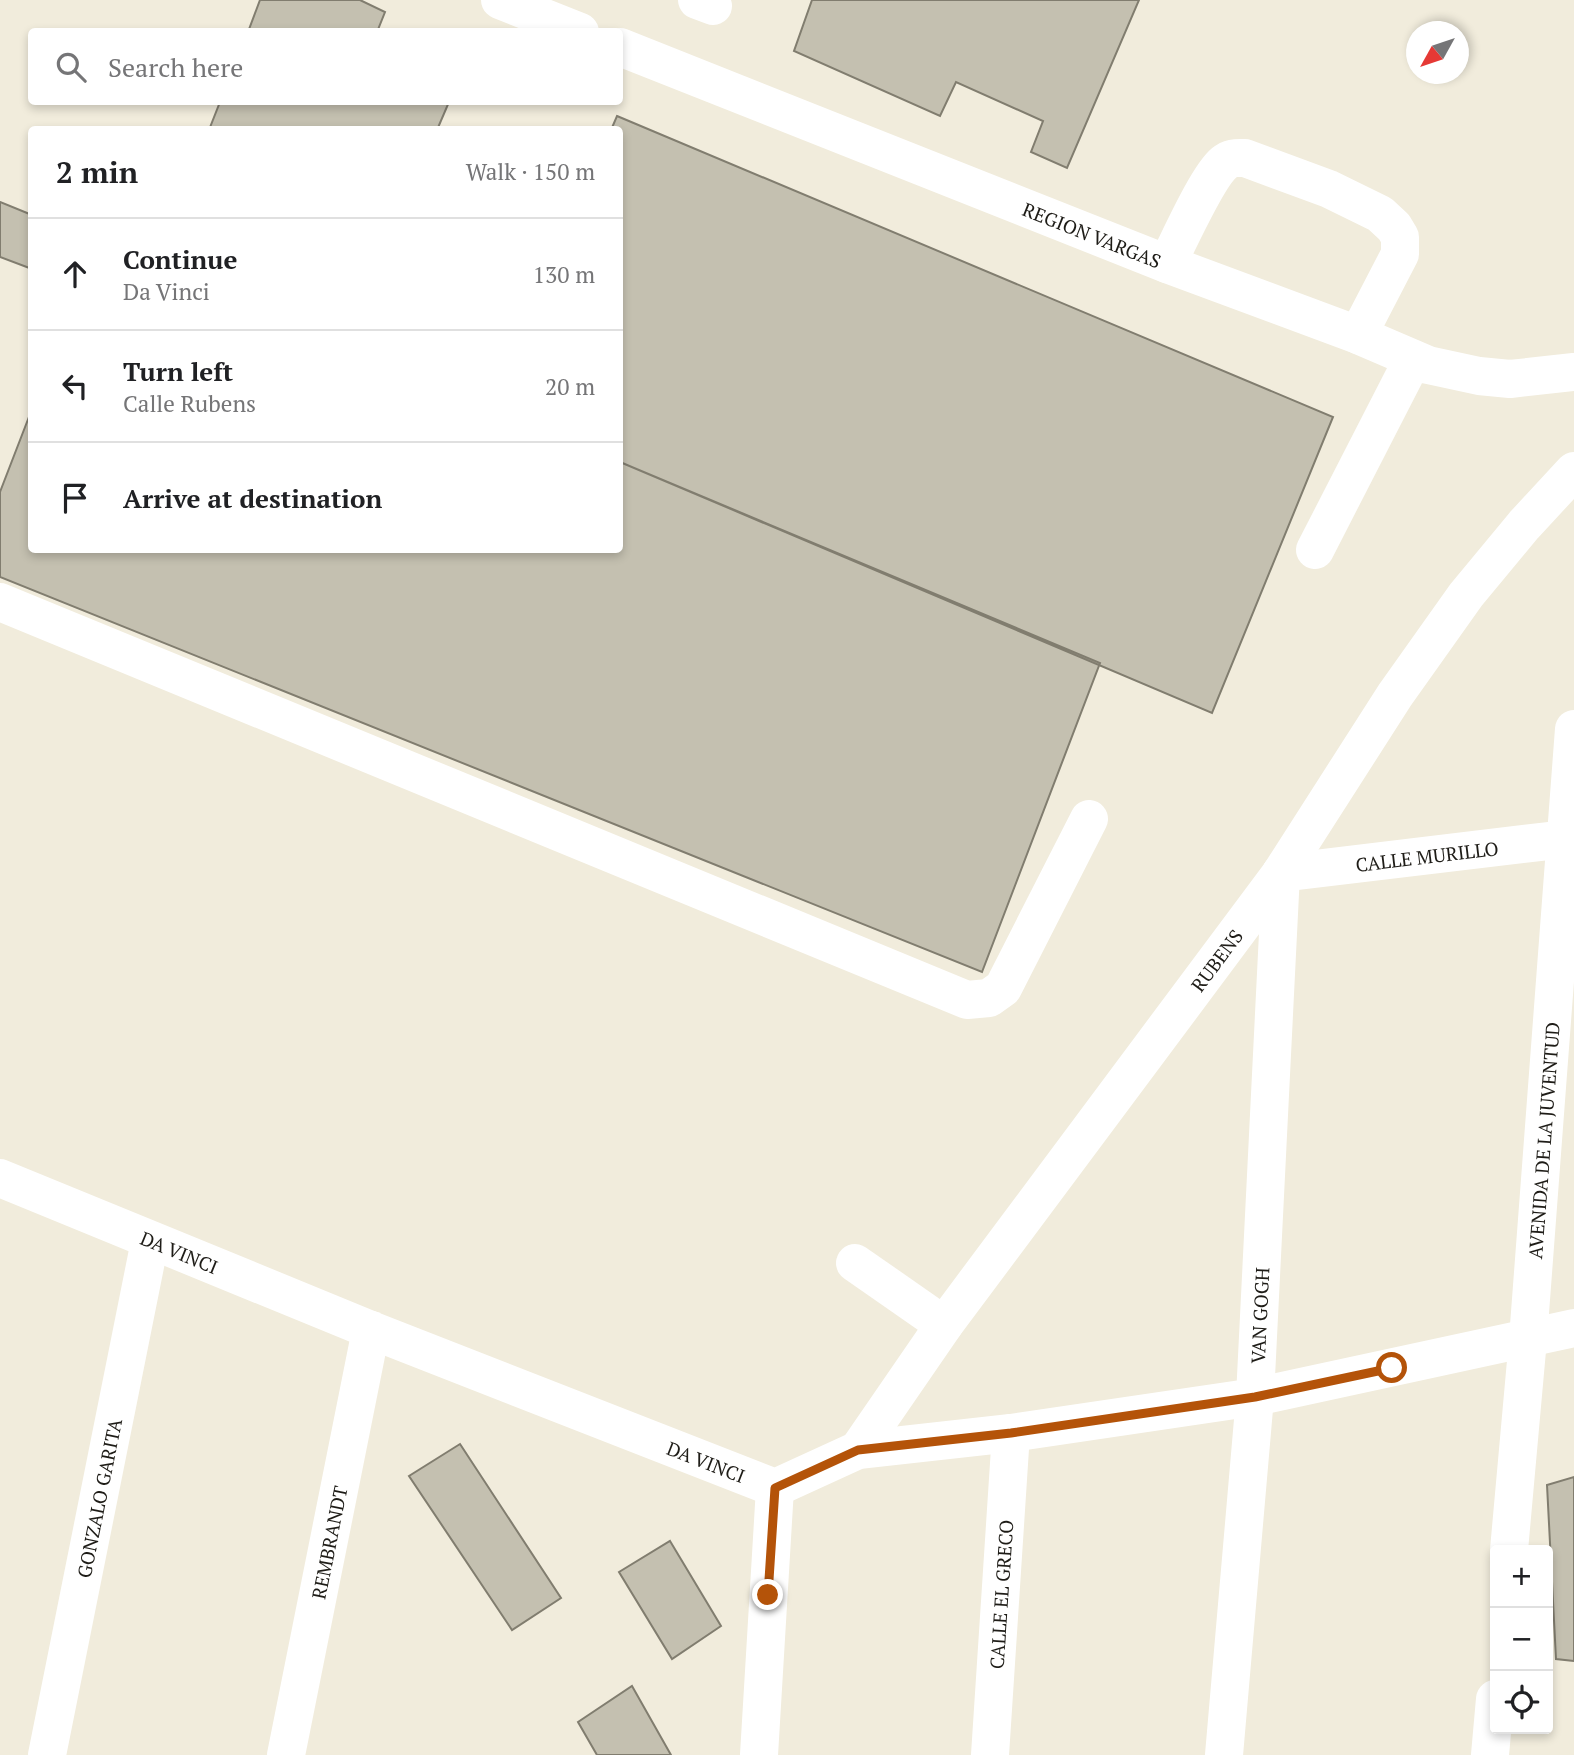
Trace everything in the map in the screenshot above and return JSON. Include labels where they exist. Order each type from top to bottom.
[{"type":"street","points":[[500,0],[570,28]]},
{"type":"street","name":"REGION VARGAS","points":[[623,48],[1167,264],[1359,335],[1428,365],[1500,378],[1535,378],[1574,372]]},
{"type":"street","points":[[1167,264],[1211,179],[1224,163],[1234,158],[1245,158],[1329,189],[1380,214],[1400,237],[1400,254],[1359,335]]},
{"type":"street","points":[[1315,550],[1413,359]]},
{"type":"street","name":"RUBENS","points":[[858,1450],[944,1325],[1281,873],[1395,695],[1466,595],[1524,525],[1574,471]]},
{"type":"street","points":[[0,602],[967,1000],[989,998],[1003,988],[1088,819]]},
{"type":"street","name":"AVENIDA DE LA JUVENTUD","points":[[1509,1545],[1570,837],[1574,729]]},
{"type":"street","name":"CALLE MURILLO","points":[[1281,873],[1570,837]]},
{"type":"street","name":"VAN GOGH","points":[[1224,1755],[1255,1397],[1281,873]]},
{"type":"street","name":"DA VINCI","points":[[0,1178],[371,1330],[775,1488]]},
{"type":"street","name":"GONZALO GARITA","points":[[47,1755],[150,1241]]},
{"type":"street","points":[[855,1263],[944,1325]]},
{"type":"street","points":[[759,1755],[775,1488],[858,1450],[1011,1433],[1255,1397],[1574,1328]]},
{"type":"street","name":"REMBRANDT","points":[[286,1755],[371,1330]]},
{"type":"street","name":"CALLE EL GRECO","points":[[990,1755],[1011,1433]]},
{"type":"street","points":[[1490,1755],[1492,1734]]},
{"type":"building","points":[[260,0],[360,0],[385,12],[379,28],[250,28]]},
{"type":"building","points":[[812,0],[1139,0],[1067,168],[1031,152],[1043,121],[956,82],[940,116],[794,51]]},
{"type":"building","points":[[219,105],[448,105],[439,126],[211,126]]},
{"type":"building","points":[[617,116],[1333,417],[1212,713],[623,463],[623,126],[613,126]]},
{"type":"building","points":[[0,202],[28,213],[28,268],[0,257]]},
{"type":"building","points":[[28,419],[28,553],[623,553],[623,463],[1100,663],[982,972],[0,577],[0,492]]},
{"type":"building","points":[[460,1444],[561,1598],[512,1630],[409,1476]]},
{"type":"building","points":[[1574,1477],[1574,1661],[1556,1659],[1553,1545],[1550,1545],[1547,1485]]},
{"type":"building","points":[[670,1541],[721,1626],[672,1659],[619,1572]]},
{"type":"building","points":[[632,1686],[671,1755],[597,1755],[578,1722]]},
{"type":"route","points":[[768,1595],[775,1488],[858,1450],[1011,1433],[1255,1397],[1392,1368]]}]
